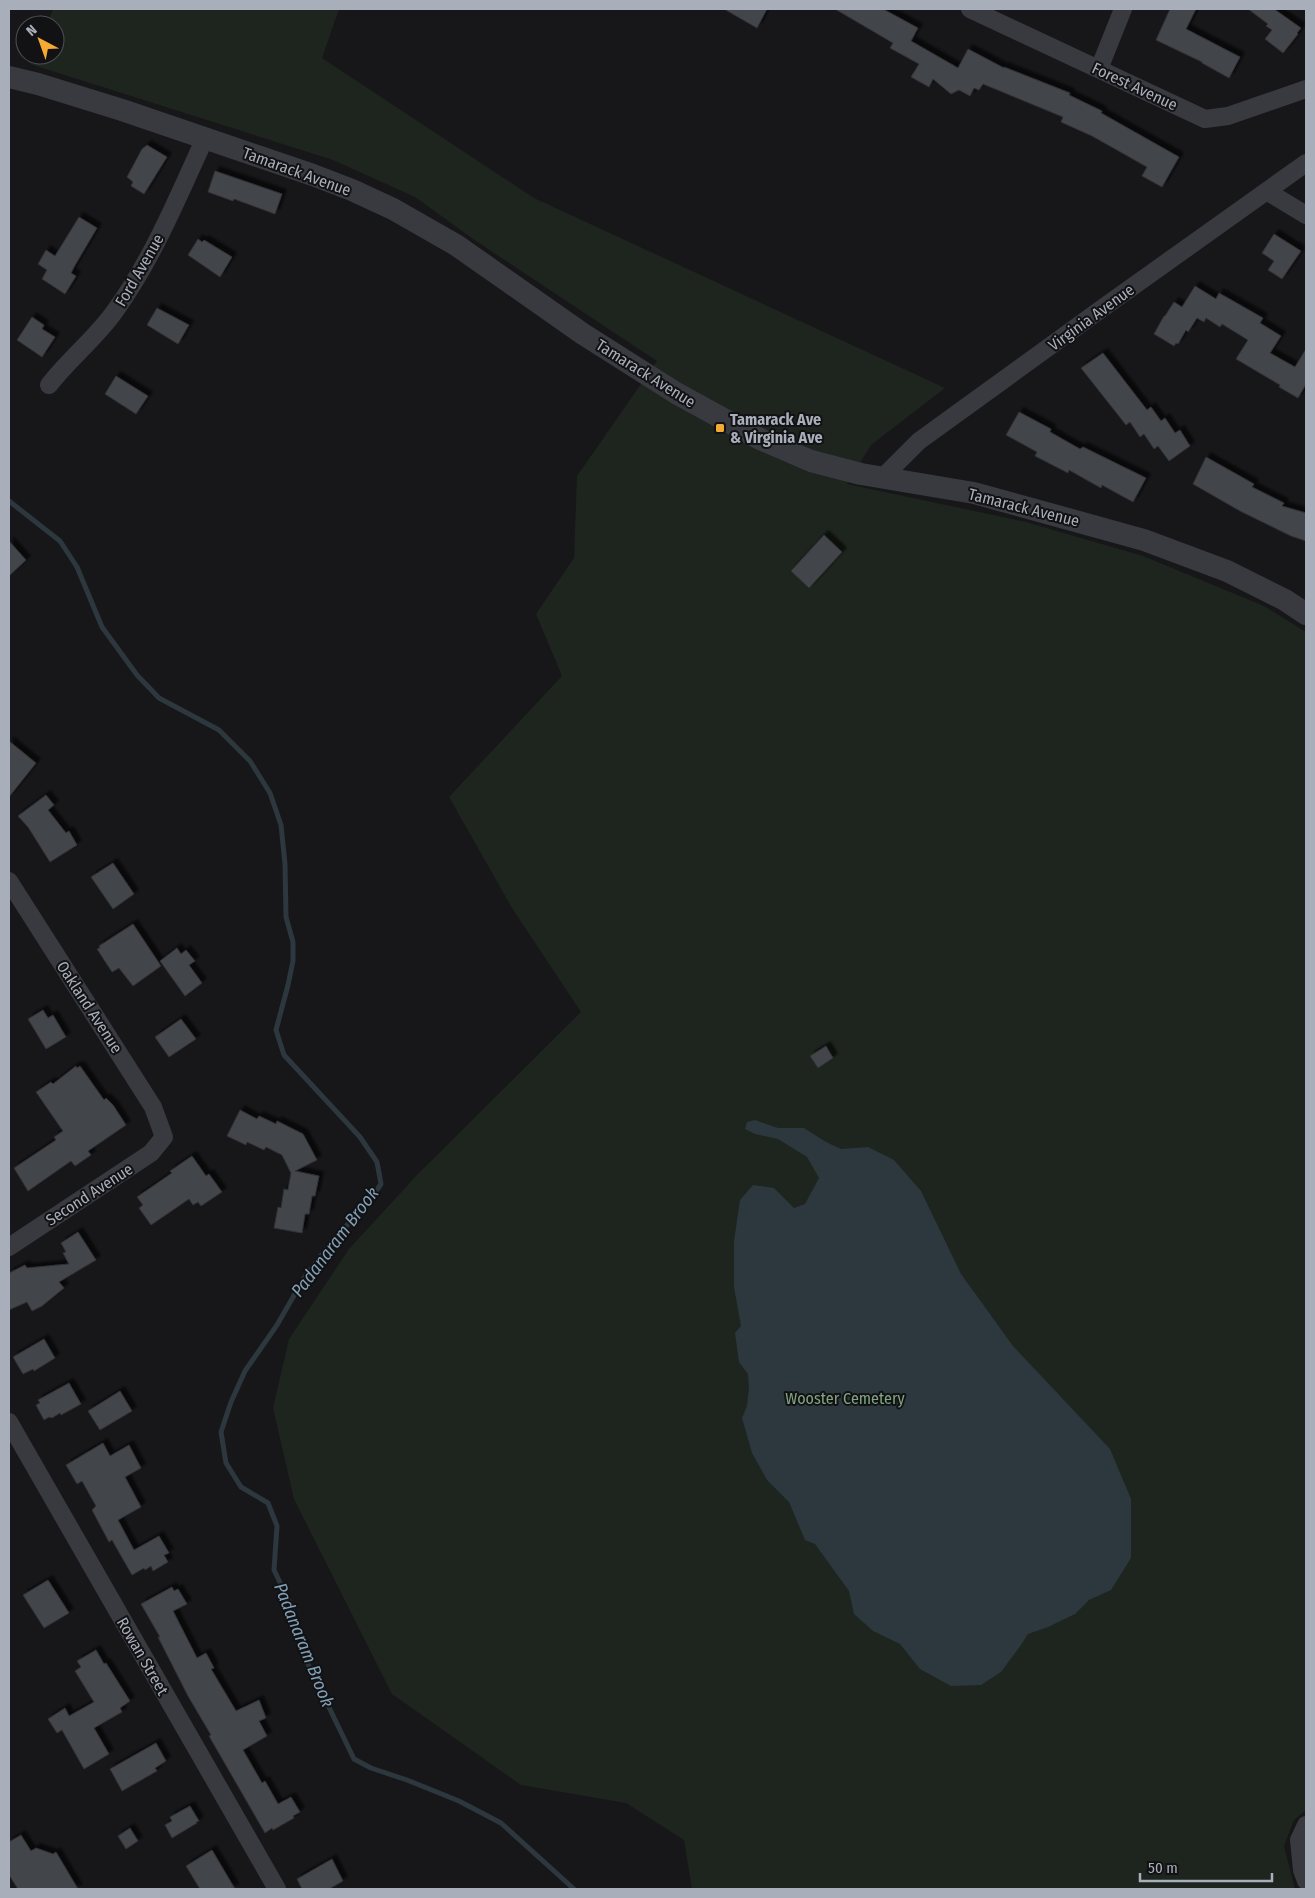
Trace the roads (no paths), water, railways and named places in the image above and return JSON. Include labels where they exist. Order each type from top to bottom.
[{"type":"street","name":"Forest Avenue","points":[[970,9],[1205,119],[1228,116],[1306,89]]},
{"type":"street","points":[[1099,69],[1123,9]]},
{"type":"street","name":"Tamarack Avenue","points":[[9,78],[38,84],[205,138],[313,175],[393,209],[456,245],[583,334],[668,388],[760,439],[811,461],[882,478],[974,493],[1144,540],[1227,571],[1285,600],[1306,614]]},
{"type":"street","name":"Ford Avenue","points":[[49,385],[116,310],[157,242],[205,138]]},
{"type":"street","name":"Virginia Avenue","points":[[882,478],[919,442],[1306,163]]},
{"type":"street","points":[[1268,192],[1306,216]]},
{"type":"street","name":"Oakland Avenue","points":[[9,881],[153,1106],[164,1137]]},
{"type":"street","name":"Second Avenue","points":[[9,1247],[151,1153],[164,1137]]},
{"type":"street","name":"Rowan Street","points":[[9,1422],[277,1889]]},
{"type":"street","points":[[1306,1824],[1299,1840],[1302,1870],[1306,1881]]},
{"type":"waterway","name":"Padanaram Brook","points":[[9,501],[60,541],[77,567],[102,627],[137,675],[159,698],[219,730],[250,761],[270,793],[281,825],[285,864],[286,917],[293,942],[293,961],[276,1030],[284,1055],[360,1137],[377,1162],[381,1184],[368,1203],[334,1239],[304,1278],[277,1325],[245,1371],[231,1402],[221,1432],[226,1463],[241,1487],[268,1503],[277,1526],[274,1570],[290,1603],[308,1664],[354,1759],[371,1768],[459,1801],[501,1823],[574,1889]]},
{"type":"place","name":"Tamarack Ave & Virginia Ave","points":[[720,428]]},
{"type":"park label","name":"Wooster Cemetery","points":[[845,1398]]}]
